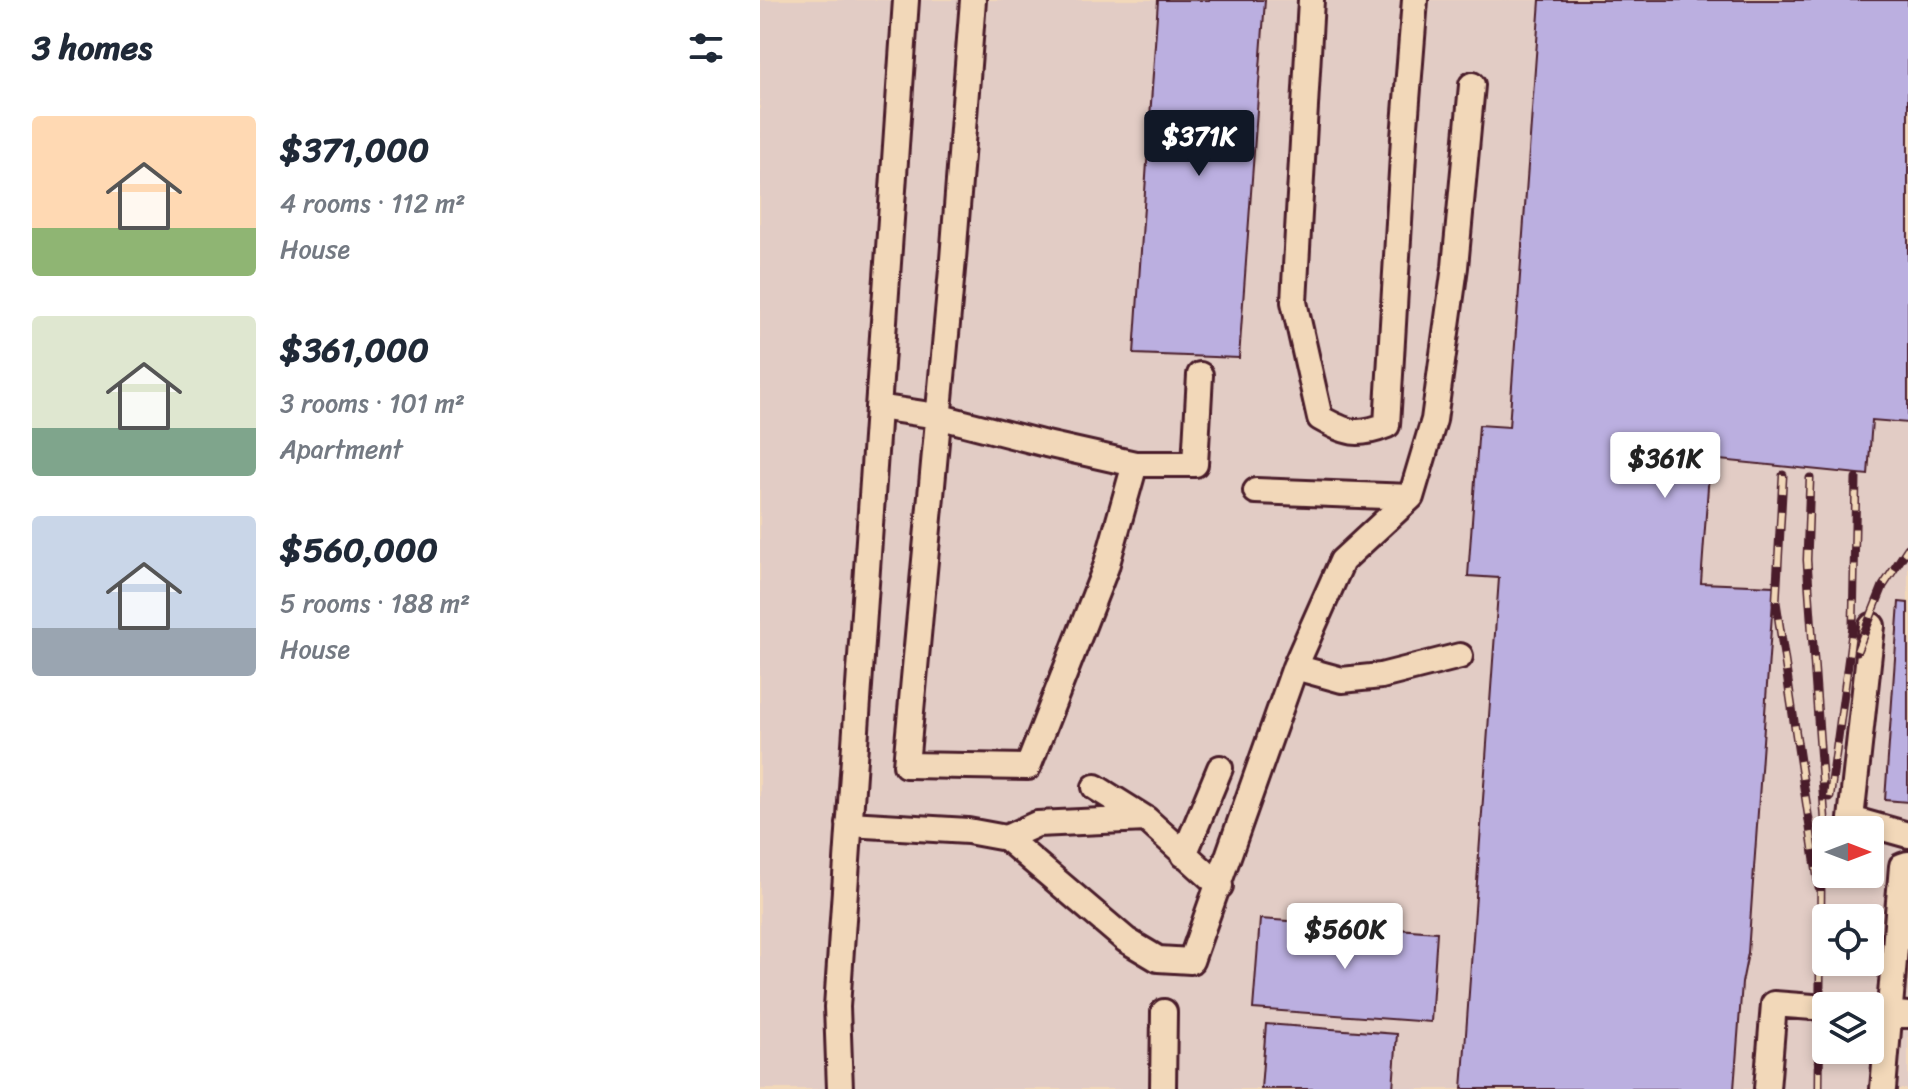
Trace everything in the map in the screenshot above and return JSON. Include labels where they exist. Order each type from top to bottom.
[{"type":"lane","points":[[840,1089],[837,1007],[906,0]]},
{"type":"lane","points":[[973,0],[953,259],[906,765],[1028,767],[1106,567],[1135,464]]},
{"type":"lane","points":[[1311,0],[1294,302],[1320,418],[1344,431],[1366,433],[1387,425],[1415,0]]},
{"type":"lane","points":[[849,824],[968,831],[1006,838],[1126,940],[1158,959],[1191,961],[1295,667],[1342,561],[1411,497],[1434,420],[1455,267],[1472,85]]},
{"type":"lane","points":[[878,407],[937,416],[1135,464],[1195,464],[1200,375]]},
{"type":"lane","points":[[1256,491],[1411,497]]},
{"type":"lane","points":[[1872,626],[1851,819],[1908,835]]},
{"type":"lane","points":[[1295,667],[1342,680],[1381,676],[1460,656]]},
{"type":"lane","points":[[1184,855],[1220,768]]},
{"type":"lane","points":[[1095,787],[1146,819],[1220,886]]},
{"type":"lane","points":[[1006,838],[1037,824],[1146,819]]},
{"type":"lane","points":[[1883,1089],[1902,866],[1908,864]]},
{"type":"lane","points":[[1767,1089],[1774,1004],[1812,1007]]},
{"type":"lane","points":[[1163,1089],[1164,1012]]},
{"type":"shaded area","points":[[760,0],[1908,0],[1908,1089],[760,1089]]},
{"type":"building","points":[[1158,0],[1265,0],[1239,358],[1134,354]]},
{"type":"building","points":[[1540,0],[1908,0],[1908,423],[1872,420],[1868,475],[1710,459],[1701,583],[1774,586],[1748,953],[1742,983],[1734,1089],[1462,1089],[1499,578],[1468,576],[1479,425],[1509,427]]},
{"type":"building","points":[[1899,602],[1908,603],[1908,802],[1885,800]]},
{"type":"building","points":[[1260,919],[1437,932],[1431,1022],[1253,1009]]},
{"type":"building","points":[[1266,1024],[1397,1034],[1393,1089],[1261,1089]]},
{"type":"railway","points":[[1783,475],[1776,602],[1812,841]]},
{"type":"railway","points":[[1810,478],[1807,560],[1825,816]]},
{"type":"railway","points":[[1830,797],[1853,626],[1856,478]]},
{"type":"railway","points":[[1857,651],[1883,586],[1908,548]]},
{"type":"railway","points":[[1819,1089],[1821,888]]}]
